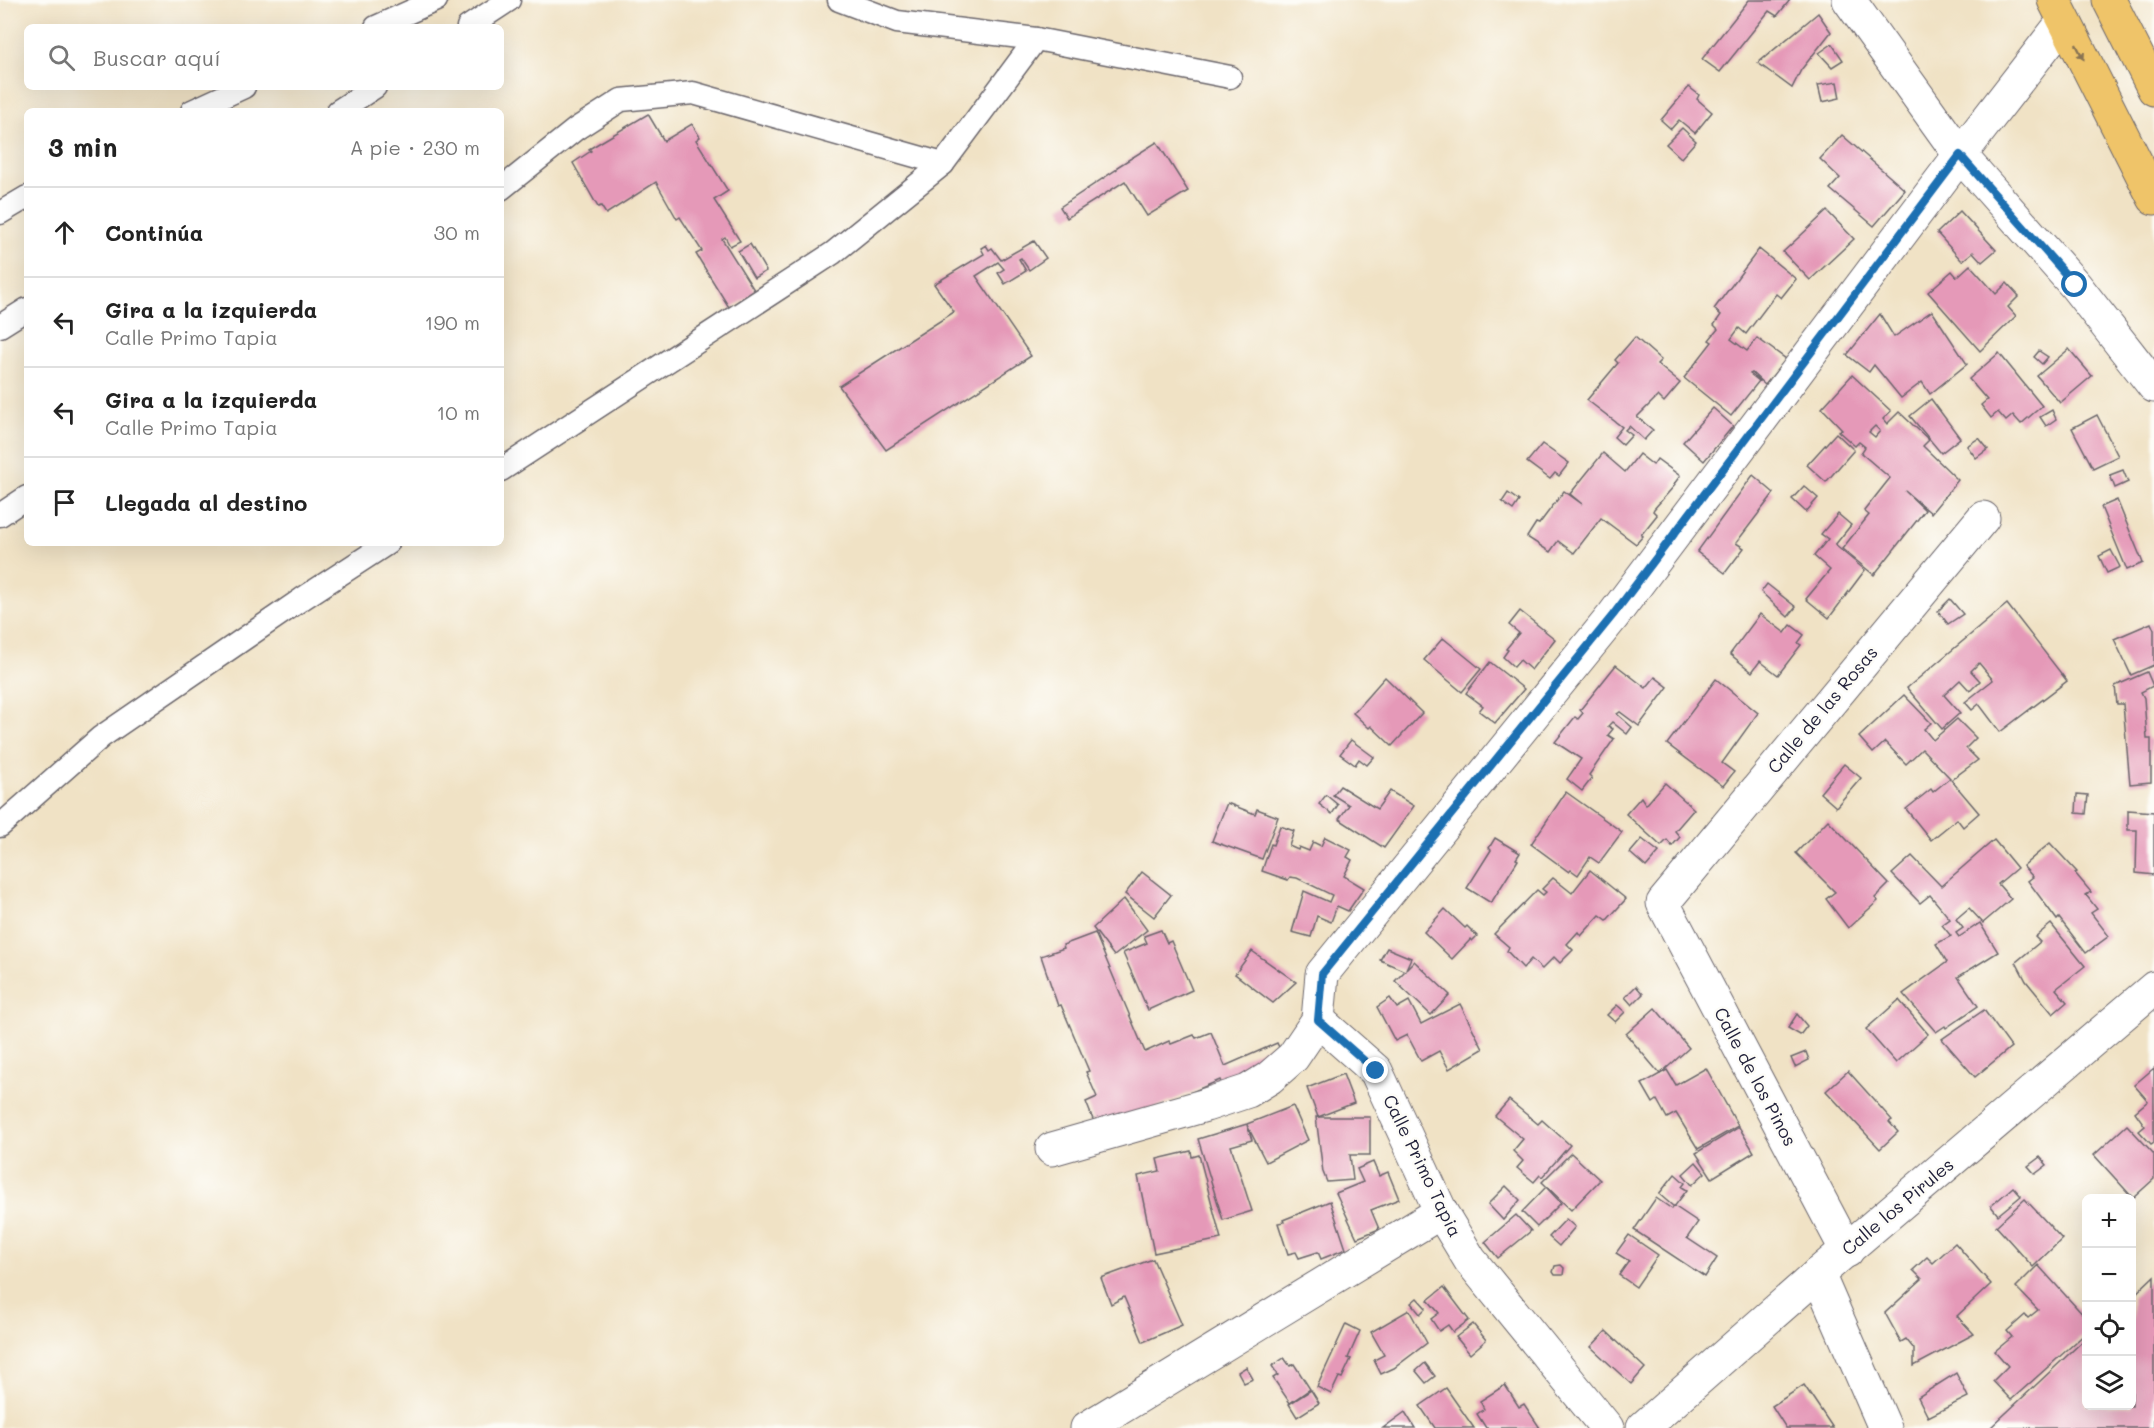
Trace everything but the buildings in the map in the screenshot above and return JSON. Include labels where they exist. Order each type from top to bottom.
[{"type":"main road","points":[[2109,0],[2154,89]]},
{"type":"main road","points":[[2059,10],[2154,198]]},
{"type":"street","points":[[1849,0],[1960,155],[2075,285],[2154,386]]},
{"type":"street","points":[[1052,1149],[1184,1112],[1248,1091],[1269,1078],[1293,1057],[1318,1020],[1322,974],[1613,615],[1960,155],[2059,10]]},
{"type":"street","name":"Calle de las Rosas","points":[[1663,903],[1983,518]]},
{"type":"street","name":"Calle de los Pinos","points":[[1663,903],[1846,1251]]},
{"type":"street","name":"Calle los Pirules","points":[[1644,1428],[1818,1274],[2154,988]]},
{"type":"street","name":"Calle Primo Tapia","points":[[1318,1020],[1376,1071],[1441,1212],[1470,1260],[1607,1428]]},
{"type":"street","points":[[1087,1428],[1441,1212]]},
{"type":"street","points":[[1818,1274],[1885,1428]]},
{"type":"lane","points":[[383,24],[436,0]]},
{"type":"lane","points":[[473,24],[509,0]]},
{"type":"lane","points":[[839,0],[897,22],[1036,39],[1230,77]]},
{"type":"lane","points":[[504,468],[833,253],[943,164],[1036,39]]},
{"type":"lane","points":[[198,108],[238,90]]},
{"type":"lane","points":[[343,108],[370,90]]},
{"type":"lane","points":[[504,187],[576,129],[621,100],[693,93],[943,164]]},
{"type":"lane","points":[[0,213],[24,199]]},
{"type":"lane","points":[[0,326],[24,311]]},
{"type":"lane","points":[[0,515],[24,499]]},
{"type":"lane","points":[[0,826],[101,737],[383,546]]},
{"type":"route","points":[[1376,1071],[1318,1020],[1322,974],[1613,615],[1960,155],[2075,285]]}]
